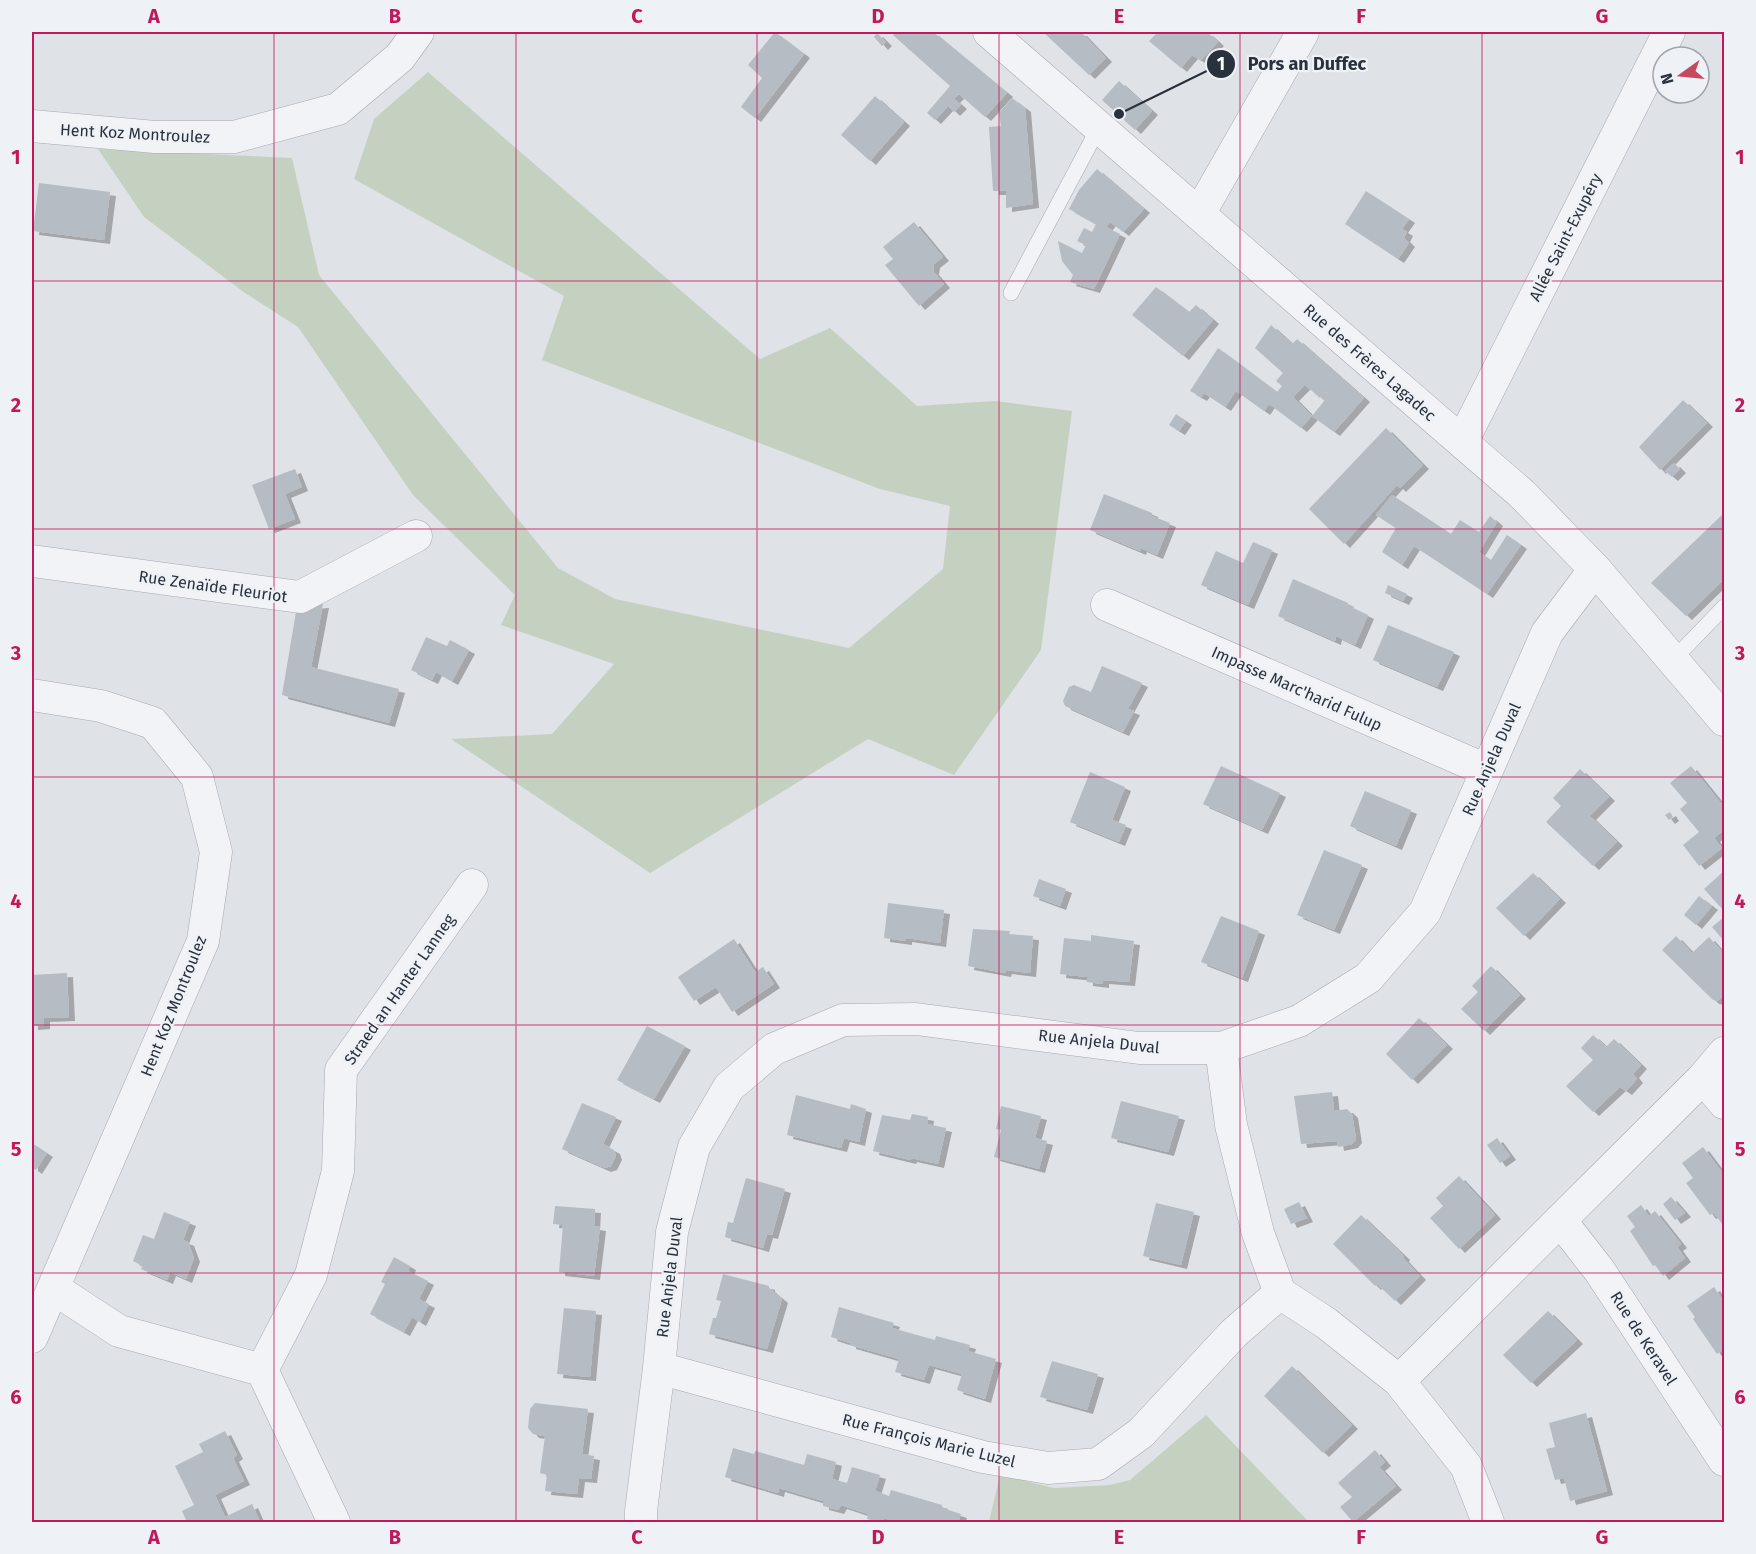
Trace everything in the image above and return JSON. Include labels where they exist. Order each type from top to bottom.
[{"type":"street","name":"Hent Koz Montroulez","points":[[32,126],[155,137],[234,137],[338,110],[400,57],[418,32]]},
{"type":"street","name":"Rue des Frères Lagadec","points":[[989,32],[1522,494],[1595,569],[1720,712]]},
{"type":"street","points":[[1199,214],[1303,32]]},
{"type":"street","name":"Allée Saint-Exupéry","points":[[1462,442],[1669,32]]},
{"type":"street","name":"Rue Zenaïde Fleuriot","points":[[32,561],[300,597],[416,536]]},
{"type":"street","name":"Rue Anjela Duval","points":[[641,1522],[672,1232],[694,1147],[729,1087],[774,1049],[843,1020],[916,1019],[1139,1048],[1221,1048],[1299,1021],[1368,978],[1425,912],[1547,633],[1595,569]]},
{"type":"street","name":"Impasse Marc'harid Fulup","points":[[1107,605],[1486,770]]},
{"type":"street","name":"Hent Koz Montroulez","points":[[32,695],[101,706],[153,723],[197,777],[216,852],[203,941],[32,1337]]},
{"type":"street","name":"Straed an Hanter Lanneg","points":[[262,1370],[311,1275],[338,1171],[341,1070],[472,885]]},
{"type":"street","points":[[1221,1048],[1231,1125],[1258,1233],[1280,1293],[1326,1323],[1399,1381],[1466,1466],[1488,1522]]},
{"type":"street","points":[[1399,1381],[1703,1078],[1725,1053]]},
{"type":"street","points":[[1703,1078],[1725,1103]]},
{"type":"street","name":"Rue de Keravel","points":[[1560,1220],[1599,1270],[1725,1460]]},
{"type":"street","points":[[53,1288],[119,1331],[262,1370],[334,1522]]},
{"type":"street","name":"Rue François Marie Luzel","points":[[659,1368],[983,1457],[1048,1468],[1098,1464],[1141,1432],[1234,1333],[1280,1293]]},
{"type":"lane","points":[[1011,293],[1099,128]]},
{"type":"lane","points":[[1674,660],[1725,607]]},
{"type":"green space","points":[[428,72],[760,359],[830,328],[917,406],[995,401],[1072,411],[1041,650],[954,775],[868,739],[650,873],[451,739],[552,734],[614,664],[501,625],[515,595],[413,495],[298,327],[245,293],[144,217],[98,149],[292,158],[319,275],[558,568],[615,599],[849,648],[943,569],[950,506],[880,489],[542,360],[564,296],[354,179],[374,119]]},
{"type":"green space","points":[[1206,1415],[1309,1522],[989,1522],[1000,1475],[1054,1488],[1110,1485],[1130,1480]]},
{"type":"building","points":[[775,32],[804,54],[755,118],[741,107],[762,78],[748,65]]},
{"type":"building","points":[[893,32],[933,32],[1007,93],[985,117],[959,94],[954,99],[961,105],[954,112],[948,106],[935,120],[927,113],[950,86],[893,35],[895,33]]},
{"type":"building","points":[[1043,32],[1081,32],[1106,58],[1089,75]]},
{"type":"building","points":[[1158,32],[1207,32],[1218,42],[1201,60],[1192,55],[1181,68],[1149,41]]},
{"type":"building","points":[[877,33],[886,42],[882,46],[874,37]]},
{"type":"building","points":[[1119,81],[1152,111],[1135,130],[1102,100]]},
{"type":"building","points":[[875,96],[904,122],[870,161],[841,135]]},
{"type":"building","points":[[1012,98],[1025,108],[1033,204],[1006,208],[1006,191],[993,191],[989,127],[1001,126],[999,113]]},
{"type":"building","points":[[1097,169],[1144,209],[1123,232],[1110,222],[1106,227],[1120,234],[1094,289],[1070,282],[1073,275],[1062,261],[1058,241],[1082,253],[1086,245],[1077,241],[1084,228],[1092,232],[1096,224],[1069,209],[1079,190]]},
{"type":"building","points":[[39,183],[110,192],[104,240],[33,231]]},
{"type":"building","points":[[1366,191],[1409,219],[1402,229],[1407,232],[1404,238],[1409,243],[1398,259],[1345,224]]},
{"type":"building","points":[[914,222],[943,257],[934,264],[933,271],[944,284],[919,306],[885,265],[893,259],[883,247]]},
{"type":"building","points":[[1156,287],[1189,312],[1196,305],[1213,320],[1183,356],[1132,315]]},
{"type":"building","points":[[1271,325],[1292,344],[1297,339],[1364,398],[1334,432],[1312,416],[1301,428],[1269,404],[1264,411],[1236,391],[1225,407],[1204,393],[1201,397],[1190,391],[1218,348],[1277,392],[1282,386],[1276,381],[1283,373],[1255,348]],"holes":[[[1305,385],[1325,400],[1312,416],[1293,397]]]},
{"type":"building","points":[[1683,400],[1707,423],[1660,470],[1639,447]]},
{"type":"building","points":[[1176,414],[1186,421],[1179,431],[1169,425]]},
{"type":"building","points":[[1386,428],[1423,465],[1400,488],[1397,485],[1344,544],[1309,509]]},
{"type":"building","points":[[1674,463],[1680,469],[1672,477],[1665,471]]},
{"type":"building","points":[[295,469],[302,487],[285,494],[295,519],[269,529],[252,485]]},
{"type":"building","points":[[1104,494],[1152,513],[1152,516],[1170,523],[1157,555],[1141,548],[1140,551],[1090,530]]},
{"type":"building","points":[[1392,495],[1451,534],[1460,520],[1479,532],[1490,516],[1497,522],[1479,552],[1491,560],[1507,535],[1521,545],[1487,594],[1414,546],[1402,565],[1382,552],[1396,528],[1376,515]]},
{"type":"building","points":[[1724,513],[1724,579],[1686,616],[1651,583]]},
{"type":"building","points":[[1253,542],[1272,550],[1248,605],[1201,585],[1216,551],[1243,563]]},
{"type":"building","points":[[1293,579],[1348,603],[1347,605],[1368,615],[1355,645],[1336,636],[1335,641],[1278,616]]},
{"type":"building","points":[[1388,585],[1407,594],[1403,601],[1385,593]]},
{"type":"building","points":[[323,604],[311,667],[399,689],[389,723],[282,695],[297,606]]},
{"type":"building","points":[[1388,625],[1454,652],[1437,687],[1373,660]]},
{"type":"building","points":[[426,637],[447,646],[450,640],[469,650],[452,681],[436,672],[432,680],[411,670]]},
{"type":"building","points":[[1102,666],[1142,683],[1128,709],[1134,711],[1123,732],[1065,706],[1063,701],[1069,687],[1074,685],[1091,692]]},
{"type":"building","points":[[1221,766],[1280,793],[1262,830],[1203,804]]},
{"type":"building","points":[[1691,766],[1724,807],[1724,830],[1714,838],[1722,848],[1699,866],[1683,845],[1699,832],[1680,809],[1687,803],[1670,783]]},
{"type":"building","points":[[1580,769],[1609,797],[1590,816],[1617,842],[1593,866],[1546,822],[1561,806],[1553,798]]},
{"type":"building","points":[[1090,772],[1125,787],[1112,820],[1126,825],[1119,842],[1070,822]]},
{"type":"building","points":[[1365,791],[1411,810],[1396,846],[1350,826]]},
{"type":"building","points":[[1670,812],[1673,817],[1669,820],[1665,815]]},
{"type":"building","points":[[1324,850],[1362,865],[1334,930],[1297,915]]},
{"type":"building","points":[[1724,871],[1724,911],[1704,889]]},
{"type":"building","points":[[1533,873],[1560,899],[1524,936],[1496,908]]},
{"type":"building","points":[[1039,879],[1066,889],[1060,906],[1033,896]]},
{"type":"building","points":[[1699,896],[1712,906],[1696,925],[1684,915]]},
{"type":"building","points":[[888,903],[944,910],[940,943],[906,938],[906,941],[884,938]]},
{"type":"building","points":[[1221,916],[1259,931],[1242,978],[1201,962]]},
{"type":"building","points":[[1724,917],[1724,941],[1712,927]]},
{"type":"building","points":[[973,929],[1010,931],[1009,934],[1033,936],[1030,973],[1006,970],[1005,973],[968,966]]},
{"type":"building","points":[[1091,935],[1134,941],[1129,982],[1103,980],[1103,984],[1087,982],[1087,977],[1060,974],[1064,938],[1091,941]]},
{"type":"building","points":[[1676,936],[1692,953],[1709,937],[1724,954],[1723,995],[1718,1001],[1713,1000],[1662,950]]},
{"type":"building","points":[[734,939],[755,972],[763,967],[774,984],[732,1012],[716,987],[694,1001],[678,977]]},
{"type":"building","points":[[1491,966],[1520,995],[1484,1031],[1461,1009],[1478,992],[1472,986]]},
{"type":"building","points":[[67,973],[69,1017],[44,1018],[44,1025],[32,1026],[32,975]]},
{"type":"building","points":[[1419,1018],[1447,1045],[1412,1080],[1386,1054]]},
{"type":"building","points":[[647,1026],[685,1046],[654,1099],[617,1080]]},
{"type":"building","points":[[1593,1035],[1606,1047],[1614,1039],[1641,1065],[1633,1074],[1637,1079],[1626,1091],[1620,1087],[1593,1112],[1566,1086],[1593,1060],[1581,1048]]},
{"type":"building","points":[[1332,1092],[1334,1111],[1347,1109],[1352,1114],[1356,1139],[1352,1144],[1338,1147],[1337,1141],[1301,1144],[1294,1096]]},
{"type":"building","points":[[796,1095],[850,1109],[851,1104],[866,1109],[859,1142],[844,1138],[841,1148],[787,1135]]},
{"type":"building","points":[[1121,1101],[1179,1116],[1168,1152],[1111,1138]]},
{"type":"building","points":[[582,1103],[616,1117],[603,1144],[614,1150],[616,1156],[611,1166],[605,1168],[562,1149]]},
{"type":"building","points":[[1001,1106],[1041,1116],[1035,1138],[1047,1141],[1039,1169],[994,1157],[1001,1130],[996,1129]]},
{"type":"building","points":[[912,1114],[928,1117],[927,1124],[946,1128],[938,1164],[873,1151],[882,1115],[910,1120]]},
{"type":"building","points":[[1497,1138],[1510,1156],[1500,1163],[1487,1145]]},
{"type":"building","points":[[32,1143],[47,1153],[36,1170],[32,1167]]},
{"type":"building","points":[[1703,1147],[1724,1175],[1724,1222],[1722,1224],[1714,1213],[1710,1215],[1686,1183],[1693,1178],[1682,1163]]},
{"type":"building","points":[[1459,1176],[1495,1215],[1459,1249],[1430,1218],[1443,1206],[1436,1198]]},
{"type":"building","points":[[746,1178],[785,1189],[772,1235],[767,1234],[763,1248],[725,1237],[728,1222],[733,1223]]},
{"type":"building","points":[[1671,1197],[1685,1213],[1675,1220],[1663,1204]]},
{"type":"building","points":[[1299,1202],[1307,1218],[1291,1224],[1284,1209]]},
{"type":"building","points":[[1156,1203],[1194,1212],[1181,1265],[1143,1256]]},
{"type":"building","points":[[1641,1205],[1649,1216],[1655,1211],[1681,1244],[1677,1247],[1685,1258],[1663,1276],[1655,1265],[1653,1266],[1630,1231],[1635,1227],[1627,1216]]},
{"type":"building","points":[[555,1206],[595,1209],[594,1226],[600,1227],[594,1276],[559,1272],[563,1225],[553,1224]]},
{"type":"building","points":[[164,1212],[190,1222],[183,1240],[188,1242],[194,1258],[186,1279],[170,1272],[167,1280],[141,1269],[143,1266],[133,1261],[143,1235],[154,1239]]},
{"type":"building","points":[[1361,1215],[1404,1256],[1403,1258],[1420,1276],[1395,1301],[1377,1284],[1375,1286],[1333,1244]]},
{"type":"building","points":[[394,1257],[410,1266],[408,1271],[428,1281],[419,1299],[429,1304],[420,1322],[412,1317],[404,1332],[370,1314],[385,1284],[381,1282]]},
{"type":"building","points":[[723,1274],[769,1286],[782,1299],[767,1349],[709,1334],[721,1301],[716,1300]]},
{"type":"building","points":[[1714,1287],[1724,1302],[1724,1349],[1717,1354],[1693,1319],[1695,1317],[1687,1306]]},
{"type":"building","points":[[839,1307],[894,1323],[892,1328],[935,1340],[936,1336],[970,1345],[968,1351],[996,1359],[985,1399],[957,1390],[962,1374],[929,1365],[924,1380],[895,1372],[899,1359],[831,1337]]},
{"type":"building","points":[[564,1308],[596,1311],[590,1377],[557,1374]]},
{"type":"building","points":[[1548,1311],[1577,1340],[1531,1383],[1503,1355]]},
{"type":"building","points":[[1052,1361],[1098,1374],[1087,1410],[1040,1397]]},
{"type":"building","points":[[1292,1366],[1352,1425],[1323,1453],[1264,1396]]},
{"type":"building","points":[[535,1403],[588,1409],[582,1454],[594,1456],[591,1479],[579,1478],[577,1494],[545,1491],[547,1475],[540,1473],[545,1436],[533,1434],[528,1428],[530,1409]]},
{"type":"building","points":[[1586,1413],[1607,1491],[1570,1501],[1564,1478],[1555,1480],[1546,1449],[1555,1447],[1549,1423]]},
{"type":"building","points":[[225,1431],[237,1455],[233,1458],[244,1481],[215,1495],[225,1517],[252,1504],[260,1522],[187,1522],[182,1511],[194,1505],[175,1466],[203,1452],[199,1444]]},
{"type":"building","points":[[733,1448],[754,1454],[755,1451],[804,1465],[807,1454],[836,1462],[832,1479],[847,1483],[852,1467],[880,1475],[875,1491],[889,1496],[891,1490],[942,1505],[942,1508],[961,1514],[958,1522],[897,1522],[884,1518],[883,1522],[880,1522],[867,1519],[868,1514],[841,1505],[838,1510],[823,1506],[823,1501],[779,1488],[778,1493],[725,1477]]},
{"type":"building","points":[[1375,1450],[1385,1462],[1379,1467],[1396,1486],[1353,1522],[1340,1507],[1352,1497],[1338,1483]]},
{"type":"place","name":"Pors an Duffec","points":[[1119,114]]}]
